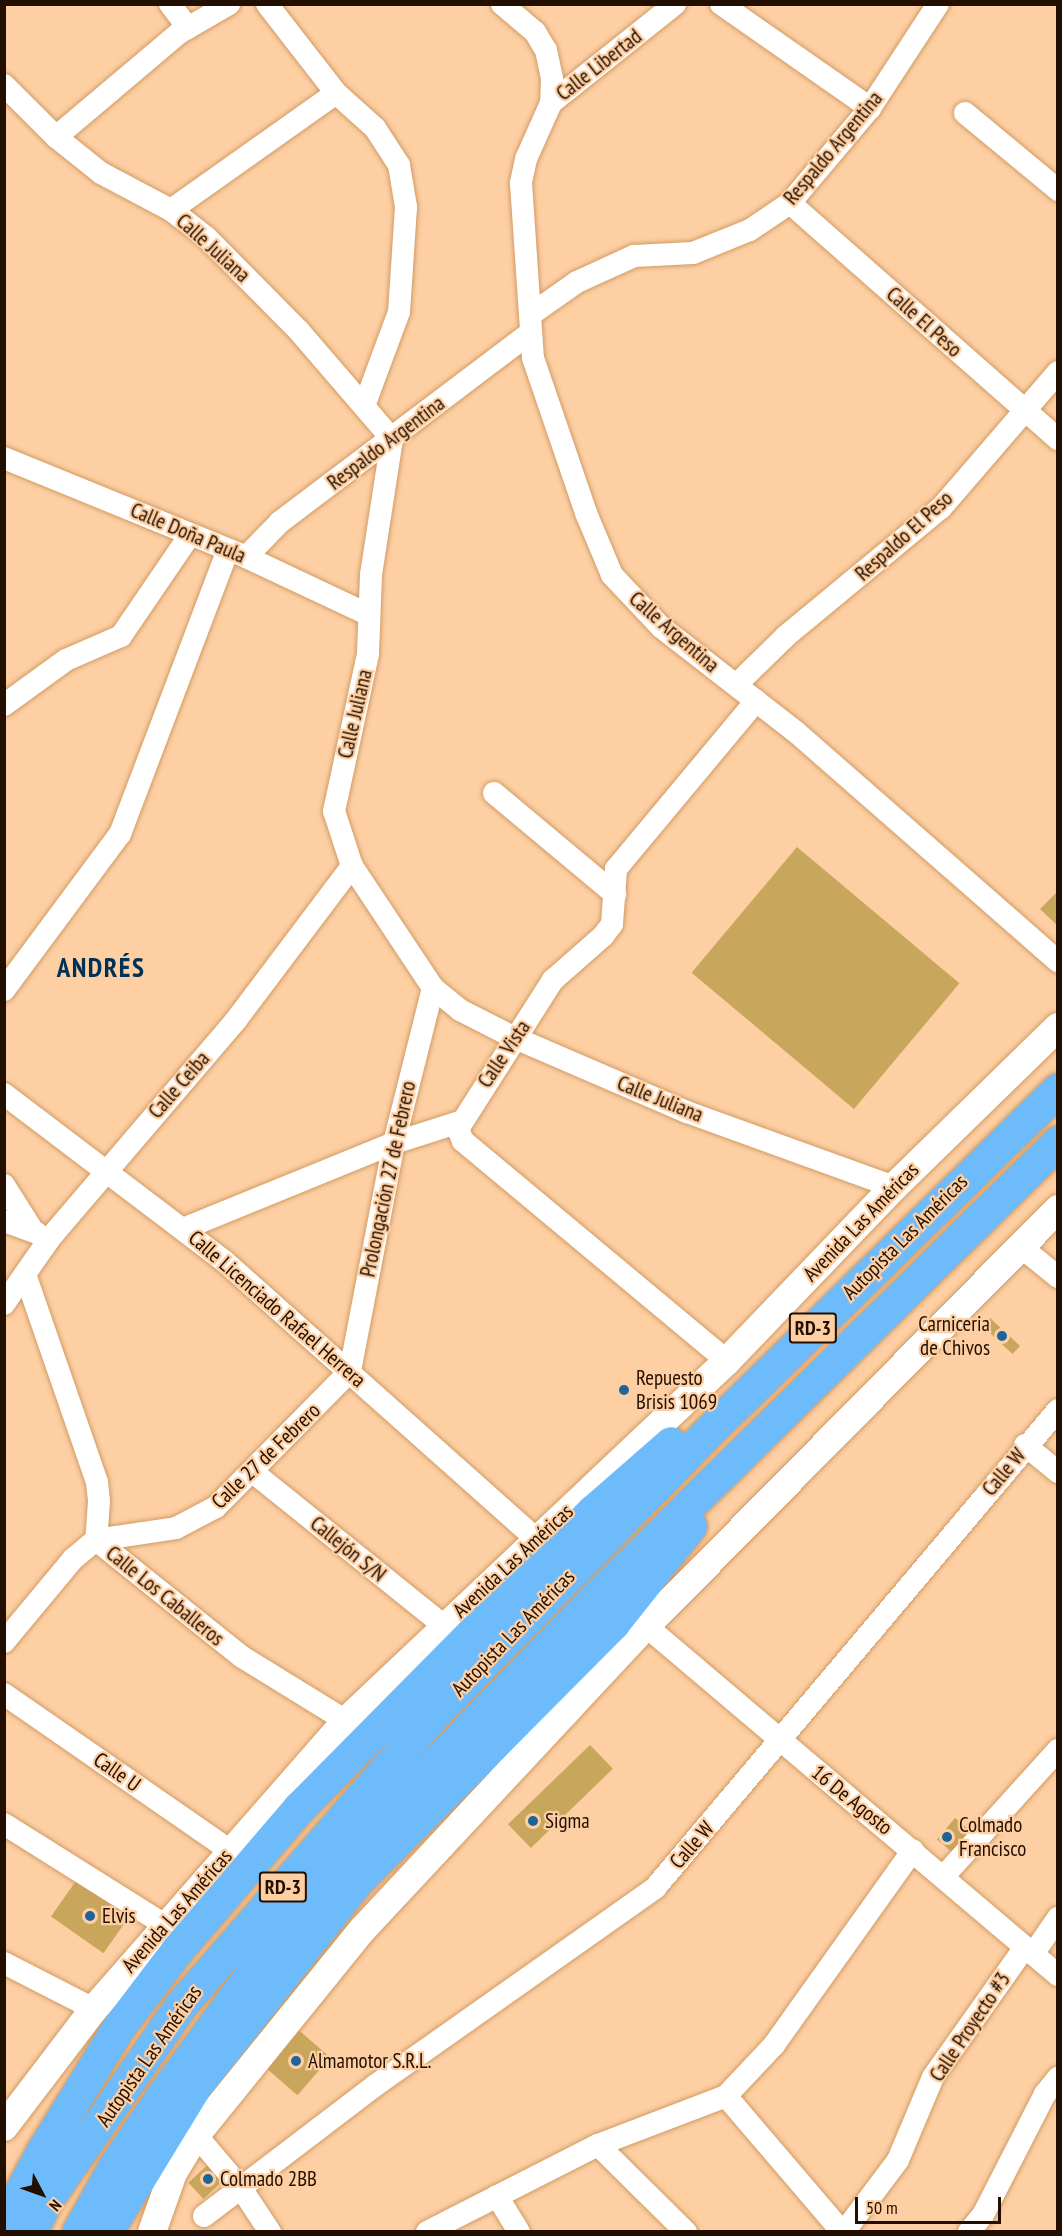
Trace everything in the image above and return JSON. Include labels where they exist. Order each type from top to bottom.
[{"type":"highway","name":"Autopista Las Américas","points":[[30,2232],[45,2202],[180,2006],[433,1715],[821,1320],[1058,1089]]},
{"type":"highway","name":"Autopista Las Américas","points":[[78,2232],[116,2164],[156,2105],[316,1886],[598,1595],[1058,1142]]},
{"type":"highway","points":[[4,2223],[42,2152],[118,2028],[178,1949],[299,1808],[593,1511],[711,1408],[821,1320]]},
{"type":"highway","points":[[106,2232],[195,2086],[356,1882],[613,1623],[681,1542],[720,1475]]},
{"type":"street","points":[[170,4],[188,28]]},
{"type":"street","points":[[56,137],[90,105],[188,28],[229,4]]},
{"type":"street","points":[[267,4],[336,93],[375,128],[399,165],[406,207],[399,312],[364,406]]},
{"type":"street","points":[[502,4],[535,32],[546,50],[551,103]]},
{"type":"street","points":[[533,4],[535,32]]},
{"type":"street","name":"Calle Libertad","points":[[551,103],[675,4]]},
{"type":"street","points":[[721,4],[870,108]]},
{"type":"street","name":"Respaldo Argentina","points":[[237,554],[392,439],[577,282],[634,256],[693,253],[750,230],[790,203],[870,108],[938,4]]},
{"type":"street","name":"Calle Juliana","points":[[4,85],[56,137],[101,173],[171,210],[206,237],[282,314],[392,439],[371,575],[368,654],[334,811],[352,866],[433,988],[460,1010],[515,1038],[687,1112],[894,1187]]},
{"type":"street","points":[[171,210],[336,93]]},
{"type":"street","name":"Calle Argentina","points":[[551,103],[526,159],[521,183],[530,324],[541,387],[612,574],[661,627],[756,701],[1058,961]]},
{"type":"street","points":[[964,113],[1058,190]]},
{"type":"street","name":"Calle El Peso","points":[[790,203],[1058,439]]},
{"type":"street","name":"Respaldo El Peso","points":[[736,685],[786,636],[941,508],[1058,372]]},
{"type":"street","name":"Calle Doña Paula","points":[[4,458],[237,554],[369,615]]},
{"type":"street","points":[[4,705],[66,660],[121,636],[190,535]]},
{"type":"street","points":[[4,990],[120,834],[237,554]]},
{"type":"street","name":"Calle Vista","points":[[460,1122],[553,980],[607,930],[615,908],[616,869],[756,701]]},
{"type":"street","points":[[494,793],[615,894]]},
{"type":"street","name":"Calle Ceiba","points":[[4,1304],[26,1277],[41,1235],[105,1170],[236,1020],[352,866]]},
{"type":"street","name":"Prolongación 27 de Febrero","points":[[350,1371],[394,1143],[433,988]]},
{"type":"street","name":"Avenida Las Américas","points":[[4,2127],[94,2009],[229,1850],[346,1721],[443,1625],[727,1361],[894,1187],[1058,1027]]},
{"type":"street","name":"Calle Licenciado Rafael Herrera","points":[[4,1094],[183,1229],[350,1371],[537,1540]]},
{"type":"street","points":[[183,1229],[394,1143],[460,1122]]},
{"type":"street","points":[[460,1122],[458,1129],[463,1141],[727,1361]]},
{"type":"street","points":[[4,1185],[41,1235]]},
{"type":"street","points":[[152,2232],[173,2174],[196,2135],[363,1929],[646,1626],[1058,1209]]},
{"type":"street","points":[[4,1221],[41,1235]]},
{"type":"street","points":[[1021,1247],[1058,1277]]},
{"type":"street","name":"Calle Los Caballeros","points":[[26,1277],[97,1482],[99,1501],[96,1540],[242,1657],[346,1721]]},
{"type":"street","name":"Calle 27 de Febrero","points":[[96,1540],[176,1528],[198,1520],[254,1473],[350,1371]]},
{"type":"street","name":"Calle W","points":[[204,2216],[376,2085],[654,1888],[781,1742],[1025,1445],[1058,1410]]},
{"type":"street","points":[[1025,1445],[1058,1472]]},
{"type":"street","name":"Callejón S/N","points":[[254,1473],[443,1625]]},
{"type":"street","points":[[4,1642],[73,1559],[96,1540]]},
{"type":"street","name":"16 De Agosto","points":[[646,1626],[781,1742],[944,1876],[1058,1975]]},
{"type":"street","name":"Calle U","points":[[4,1694],[229,1850]]},
{"type":"street","points":[[944,1876],[1058,1750]]},
{"type":"street","points":[[4,1824],[165,1925]]},
{"type":"street","points":[[427,2232],[598,2145],[726,2096],[774,2045],[913,1850]]},
{"type":"street","name":"Calle Proyecto #3","points":[[843,2232],[898,2160],[933,2077],[1029,1950],[1058,1918]]},
{"type":"street","points":[[4,1963],[94,2009]]},
{"type":"street","points":[[969,2232],[983,2215],[1040,2103],[1058,2078]]},
{"type":"street","points":[[726,2096],[843,2232]]},
{"type":"street","points":[[196,2135],[242,2188],[270,2232]]},
{"type":"street","points":[[598,2145],[686,2232]]},
{"type":"street","points":[[497,2196],[519,2232]]},
{"type":"building","points":[[797,847],[959,983],[854,1109],[692,973]]},
{"type":"building","points":[[1058,891],[1058,926],[1040,909]]},
{"type":"building","name":"Carniceria de Chivos","points":[[990,1318],[1020,1346],[1012,1354],[982,1326]]},
{"type":"building","points":[[590,1745],[613,1769],[531,1848],[508,1824]]},
{"type":"building","points":[[955,1818],[973,1833],[955,1854],[937,1839]]},
{"type":"building","name":"Elvis","points":[[78,1878],[130,1915],[103,1953],[51,1917]]},
{"type":"building","name":"Almamotor S.R.L.","points":[[294,2026],[330,2057],[297,2095],[261,2064]]},
{"type":"building","name":"Colmado 2BB","points":[[214,2159],[229,2175],[203,2199],[188,2183]]},
{"type":"place","name":"Carniceria de Chivos","points":[[1002,1336]]},
{"type":"place","name":"Repuesto Brisis 1069","points":[[624,1390]]},
{"type":"place","name":"Sigma","points":[[533,1821]]},
{"type":"place","name":"Colmado Francisco","points":[[947,1837]]},
{"type":"place","name":"Elvis","points":[[90,1916]]},
{"type":"place","name":"Almamotor S.R.L.","points":[[296,2061]]},
{"type":"place","name":"Colmado 2BB","points":[[208,2179]]},
{"type":"district","name":"ANDRÉS","points":[[101,968]]}]
